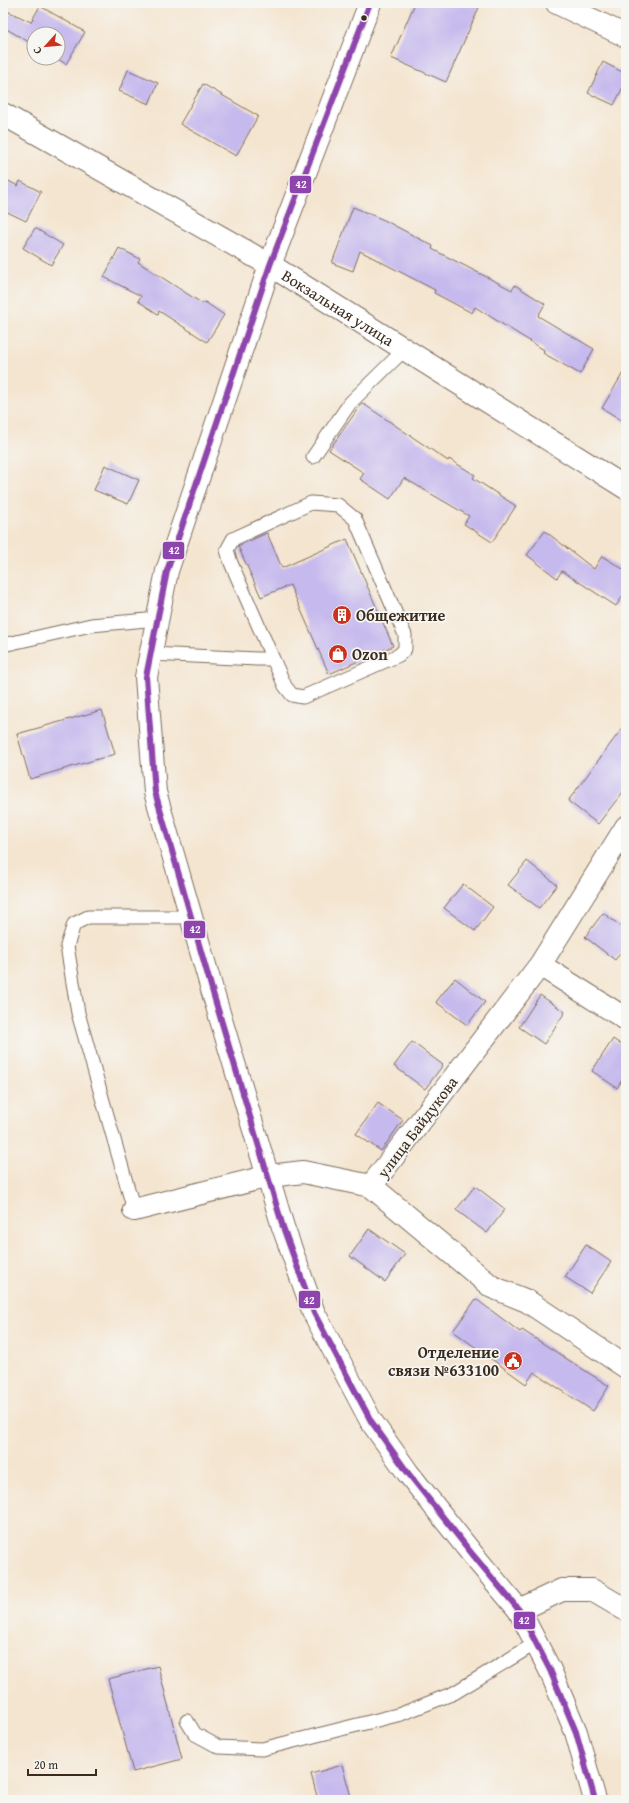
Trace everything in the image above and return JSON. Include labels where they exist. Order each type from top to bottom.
[{"type":"street","points":[[370,3],[270,265],[167,571],[146,677],[155,792],[283,1227],[314,1313],[371,1421],[418,1486],[519,1610],[550,1670],[576,1732],[595,1800]]},
{"type":"street","points":[[557,3],[626,36]]},
{"type":"street","name":"Вокзальная улица","points":[[3,114],[270,265],[626,488]]},
{"type":"street","name":"улица Байдукова","points":[[626,827],[540,965],[371,1186],[492,1287],[527,1301],[626,1367]]},
{"type":"street","points":[[540,965],[626,1019]]},
{"type":"street","points":[[134,1210],[269,1176],[303,1172],[371,1186]]},
{"type":"street","points":[[519,1610],[562,1590],[592,1590],[626,1610]]},
{"type":"lane","points":[[313,457],[350,403],[405,350]]},
{"type":"lane","points":[[311,503],[338,505],[355,519],[405,635],[405,649],[399,655],[303,697],[292,695],[285,686],[273,659],[231,563],[227,550],[233,540],[311,503]]},
{"type":"lane","points":[[3,645],[92,625],[158,619]]},
{"type":"lane","points":[[150,654],[256,660],[273,659]]},
{"type":"lane","points":[[134,1210],[78,1013],[67,946],[74,924],[88,917],[191,917]]},
{"type":"lane","points":[[187,1721],[195,1734],[219,1747],[262,1750],[407,1711],[454,1693],[536,1643]]},
{"type":"building","points":[[415,3],[481,3],[446,82],[391,58]]},
{"type":"building","points":[[40,6],[85,32],[66,64],[66,26],[26,26],[26,40],[3,27],[3,9],[31,22]]},
{"type":"building","points":[[603,62],[626,74],[626,81],[614,105],[588,93]]},
{"type":"building","points":[[128,70],[158,83],[149,104],[119,91]]},
{"type":"building","points":[[203,84],[258,116],[236,156],[180,124]]},
{"type":"building","points":[[3,178],[18,186],[20,181],[41,192],[26,221],[3,210]]},
{"type":"building","points":[[353,207],[384,220],[433,246],[432,249],[512,290],[515,285],[545,304],[538,316],[594,349],[580,374],[543,353],[544,350],[475,307],[472,313],[434,293],[435,290],[360,251],[353,271],[332,263]]},
{"type":"building","points":[[35,228],[63,245],[51,265],[23,248]]},
{"type":"building","points":[[119,248],[140,259],[138,262],[203,304],[205,302],[224,315],[207,342],[159,311],[158,314],[138,301],[141,296],[104,277]]},
{"type":"building","points":[[626,368],[626,423],[602,408]]},
{"type":"building","points":[[362,403],[448,461],[449,459],[475,475],[473,478],[516,506],[492,542],[464,524],[469,516],[404,478],[390,499],[360,479],[364,473],[329,450]]},
{"type":"building","points":[[105,465],[139,480],[128,504],[94,490]]},
{"type":"building","points":[[545,531],[594,569],[602,556],[626,571],[626,591],[616,606],[562,571],[557,578],[527,555]]},
{"type":"building","name":"Общежитие","points":[[267,533],[282,568],[347,539],[393,646],[329,674],[290,585],[261,597],[238,546]]},
{"type":"building","points":[[102,710],[115,754],[30,779],[17,734]]},
{"type":"building","points":[[626,723],[626,788],[598,824],[568,801]]},
{"type":"building","points":[[527,861],[557,885],[539,908],[508,885]]},
{"type":"building","points":[[463,884],[493,907],[475,931],[444,908]]},
{"type":"building","points":[[603,913],[626,930],[626,946],[615,960],[585,937]]},
{"type":"building","points":[[455,978],[485,1002],[467,1025],[436,1002]]},
{"type":"building","points":[[540,995],[565,1012],[544,1044],[519,1027]]},
{"type":"building","points":[[613,1039],[626,1048],[626,1074],[617,1088],[592,1071]]},
{"type":"building","points":[[412,1042],[443,1065],[425,1089],[394,1066]]},
{"type":"building","points":[[378,1103],[403,1120],[381,1151],[356,1134]]},
{"type":"building","points":[[475,1186],[505,1209],[487,1233],[456,1210]]},
{"type":"building","points":[[369,1229],[405,1254],[385,1282],[350,1256]]},
{"type":"building","points":[[586,1245],[611,1262],[590,1293],[565,1277]]},
{"type":"building","points":[[476,1299],[520,1332],[522,1330],[609,1386],[593,1411],[534,1372],[526,1384],[453,1331]]},
{"type":"building","points":[[158,1666],[182,1759],[133,1772],[108,1679]]},
{"type":"building","points":[[342,1765],[352,1800],[318,1800],[311,1774]]},
{"type":"transit line","name":"42","points":[[370,3],[270,265],[167,571],[146,677],[155,792],[283,1227],[314,1313],[371,1421],[408,1473],[519,1610],[550,1670],[576,1732],[595,1800]]},
{"type":"place","name":"Общежитие","points":[[342,615]]},
{"type":"place","name":"Ozon","points":[[338,654]]},
{"type":"place","name":"Отделение связи №633100","points":[[513,1361]]}]
